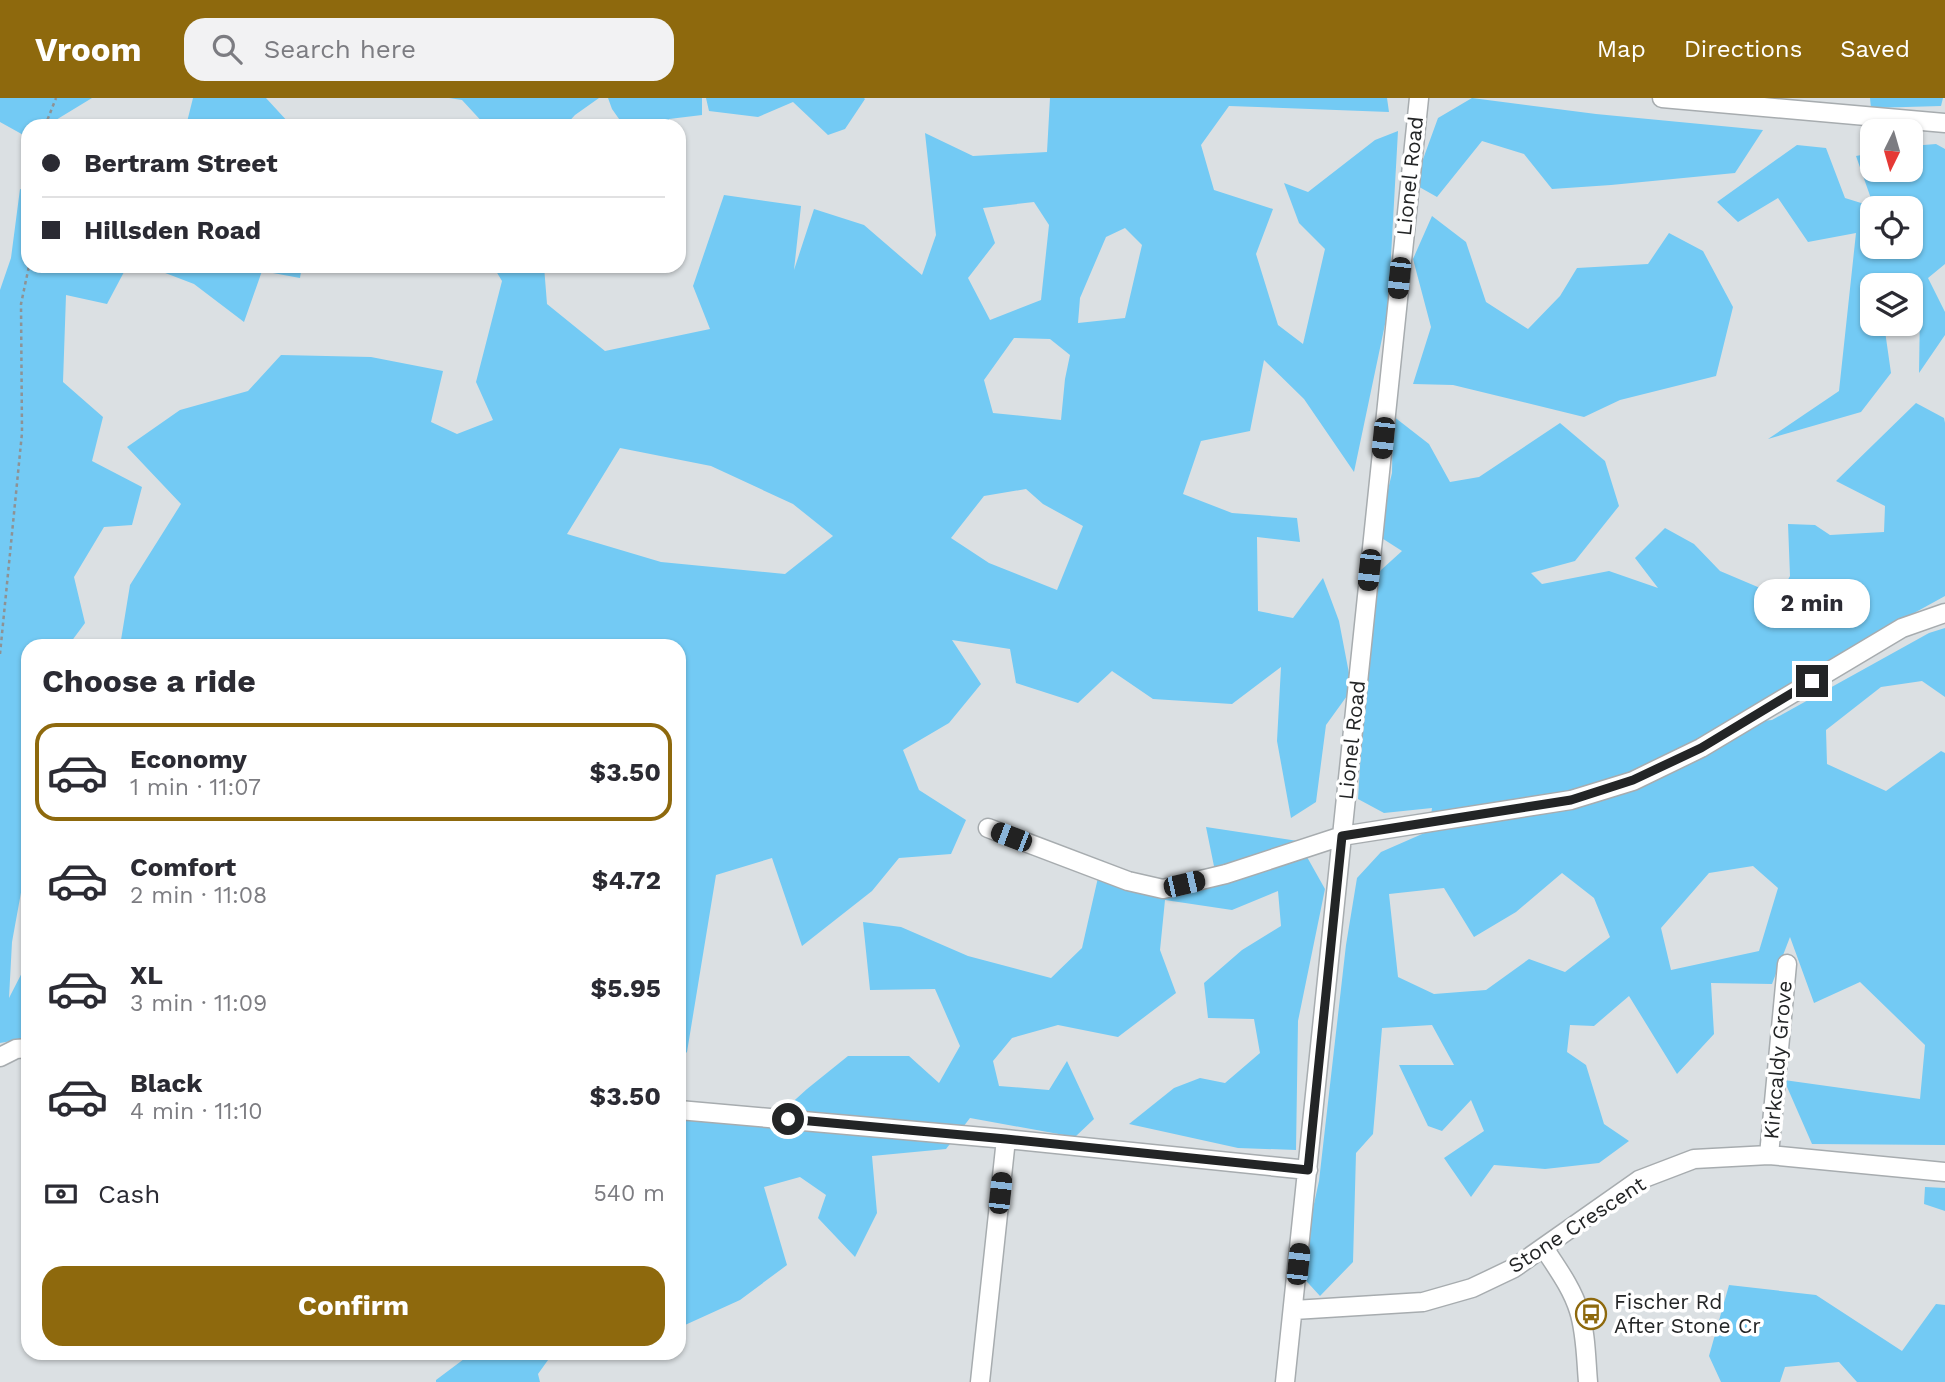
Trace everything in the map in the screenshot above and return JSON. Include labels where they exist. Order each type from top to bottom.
[{"type":"street","name":"Lionel Road","points":[[1285,1382],[1419,98]]},
{"type":"street","points":[[1662,98],[1945,123]]},
{"type":"street","points":[[988,828],[1128,881],[1163,889],[1226,874],[1342,836],[1571,800],[1633,780],[1701,748],[1902,628],[1945,612]]},
{"type":"street","name":"Kirkcaldy Grove","points":[[1769,1155],[1787,964]]},
{"type":"street","points":[[0,1056],[21,1049]]},
{"type":"street","points":[[686,1111],[1006,1139],[1308,1170]]},
{"type":"street","points":[[979,1382],[1006,1139]]},
{"type":"street","name":"Stone Crescent","points":[[1294,1310],[1423,1302],[1472,1288],[1514,1268],[1639,1180],[1694,1159],[1769,1155],[1945,1172]]},
{"type":"street","points":[[1544,1248],[1567,1282],[1579,1311],[1588,1382]]},
{"type":"path","points":[[48,119],[56,98]]},
{"type":"path","points":[[0,654],[22,433],[21,304],[28,273]]},
{"type":"shaded area","points":[[0,98],[92,98],[58,119],[21,119],[21,134],[0,122]]},
{"type":"shaded area","points":[[193,98],[266,98],[285,119],[188,119]]},
{"type":"shaded area","points":[[449,98],[599,98],[571,119],[480,119],[462,100]]},
{"type":"shaded area","points":[[608,98],[702,98],[702,115],[669,119],[619,119]]},
{"type":"shaded area","points":[[706,98],[865,99],[845,129],[828,135],[793,102],[758,117],[709,111]]},
{"type":"shaded area","points":[[1050,98],[1387,98],[1389,112],[1229,106],[1201,145],[1214,190],[1273,209],[1256,254],[1278,325],[1303,344],[1325,249],[1299,223],[1284,183],[1308,192],[1375,140],[1398,131],[1388,310],[1354,472],[1304,399],[1264,360],[1250,431],[1201,441],[1183,494],[1232,513],[1297,518],[1300,542],[1257,537],[1258,611],[1293,618],[1323,578],[1339,621],[1352,689],[1326,725],[1316,802],[1291,818],[1277,741],[1281,667],[1232,704],[1153,699],[1112,671],[1078,703],[1016,683],[1010,649],[952,640],[981,684],[949,723],[903,750],[919,790],[966,820],[951,854],[899,858],[872,891],[802,946],[772,858],[716,875],[686,1053],[686,639],[121,639],[130,585],[181,504],[127,447],[180,410],[248,391],[281,355],[371,357],[443,371],[431,422],[457,434],[493,420],[476,382],[502,281],[497,273],[545,273],[547,304],[605,351],[710,329],[693,286],[724,195],[801,206],[794,270],[814,209],[864,225],[922,275],[936,235],[925,133],[973,156],[1047,152]],"holes":[[[1034,202],[1049,225],[1041,300],[990,320],[968,278],[995,243],[983,208]],[[1125,228],[1142,245],[1125,318],[1078,323],[1080,298],[1106,237]],[[1014,338],[1050,339],[1070,355],[1061,420],[993,413],[984,380]],[[620,448],[711,466],[793,504],[833,536],[785,574],[661,562],[567,534]],[[1026,489],[1043,504],[1083,526],[1057,590],[989,563],[951,538],[984,496]]]},
{"type":"shaded area","points":[[1472,98],[1596,114],[1763,130],[1735,173],[1552,189],[1524,154],[1482,141],[1437,197],[1414,184],[1438,118]]},
{"type":"shaded area","points":[[1870,98],[1943,98],[1941,106],[1871,108]]},
{"type":"shaded area","points":[[1936,144],[1945,149],[1945,264],[1928,278],[1945,312],[1945,335],[1919,373],[1920,336],[1923,336],[1923,273],[1860,273],[1860,336],[1886,336],[1891,373],[1861,412],[1768,439],[1839,391],[1856,233],[1808,242],[1778,198],[1738,222],[1717,202],[1797,145],[1826,148],[1845,198],[1860,203],[1860,259],[1923,259],[1923,196],[1870,196],[1865,182],[1923,182],[1923,145]]},
{"type":"shaded area","points":[[20,189],[21,273],[123,273],[107,304],[66,295],[63,382],[103,417],[92,461],[142,487],[132,525],[104,527],[74,577],[85,623],[73,639],[21,639],[21,892],[12,942],[9,998],[21,975],[21,1039],[0,1043],[0,290],[11,258]]},
{"type":"shaded area","points":[[1432,216],[1466,242],[1486,302],[1528,329],[1560,296],[1577,268],[1648,264],[1669,233],[1703,251],[1733,307],[1716,376],[1620,400],[1584,417],[1453,385],[1413,384],[1431,327],[1413,259]]},
{"type":"shaded area","points":[[165,273],[261,273],[244,322],[194,284]]},
{"type":"shaded area","points":[[273,273],[301,273],[300,278]]},
{"type":"shaded area","points":[[1916,403],[1944,418],[1945,596],[1865,640],[1730,724],[1772,720],[1929,633],[1945,628],[1945,697],[1922,681],[1881,687],[1826,730],[1827,764],[1886,791],[1941,751],[1945,753],[1945,1145],[1812,1144],[1784,1080],[1920,1099],[1925,1045],[1860,982],[1814,1003],[1790,937],[1772,984],[1711,983],[1714,1034],[1677,1074],[1629,996],[1594,1026],[1570,1025],[1567,1052],[1586,1065],[1604,1124],[1629,1141],[1599,1163],[1545,1169],[1494,1165],[1471,1197],[1444,1158],[1484,1131],[1471,1100],[1442,1131],[1428,1126],[1399,1065],[1454,1065],[1432,1025],[1382,1028],[1373,1134],[1356,1153],[1353,1262],[1320,1296],[1299,1273],[1319,1181],[1346,945],[1357,878],[1381,852],[1429,831],[1432,808],[1384,813],[1358,799],[1363,718],[1362,642],[1375,606],[1370,580],[1402,551],[1377,535],[1392,473],[1393,416],[1429,444],[1450,482],[1479,477],[1560,423],[1605,461],[1619,506],[1575,561],[1531,573],[1542,584],[1609,571],[1658,588],[1635,558],[1665,528],[1694,544],[1720,571],[1779,596],[1790,576],[1788,524],[1815,525],[1830,535],[1884,532],[1885,506],[1836,481]],"holes":[[[1753,866],[1778,888],[1759,951],[1671,970],[1661,928],[1709,873]],[[1562,873],[1594,898],[1610,937],[1565,972],[1529,959],[1486,990],[1434,994],[1398,977],[1389,894],[1444,888],[1474,937],[1516,912]]]},
{"type":"shaded area","points":[[1206,827],[1298,841],[1325,889],[1298,1021],[1296,1150],[1238,1148],[1129,1124],[1174,1088],[1200,1078],[1225,1083],[1260,1053],[1254,1019],[1208,1018],[1204,983],[1242,950],[1281,926],[1278,891],[1232,910],[1165,900],[1160,950],[1176,993],[1118,1037],[1058,1025],[1012,1038],[993,1061],[999,1086],[1049,1090],[1067,1061],[1094,1119],[1075,1137],[970,1118],[946,1149],[872,1156],[877,1213],[855,1257],[818,1218],[826,1195],[800,1177],[764,1187],[787,1265],[740,1300],[686,1325],[686,1120],[765,1127],[848,1056],[909,1056],[939,1083],[960,1046],[935,989],[870,990],[863,922],[901,927],[968,956],[1051,978],[1082,948],[1102,860],[1153,894],[1216,876]]},
{"type":"shaded area","points":[[1925,1187],[1945,1188],[1945,1211],[1924,1204]]},
{"type":"shaded area","points":[[1729,1285],[1816,1295],[1902,1351],[1936,1304],[1945,1305],[1945,1382],[1857,1382],[1839,1362],[1785,1367],[1780,1382],[1721,1382],[1709,1356]]},
{"type":"shaded area","points":[[463,1360],[548,1360],[538,1374],[540,1382],[436,1380]]},
{"type":"place","name":"Fischer Rd After Stone Cr","points":[[1591,1314]]},
{"type":"route","points":[[788,1119],[1308,1170],[1342,836],[1571,800],[1633,780],[1701,748],[1812,681]]}]
